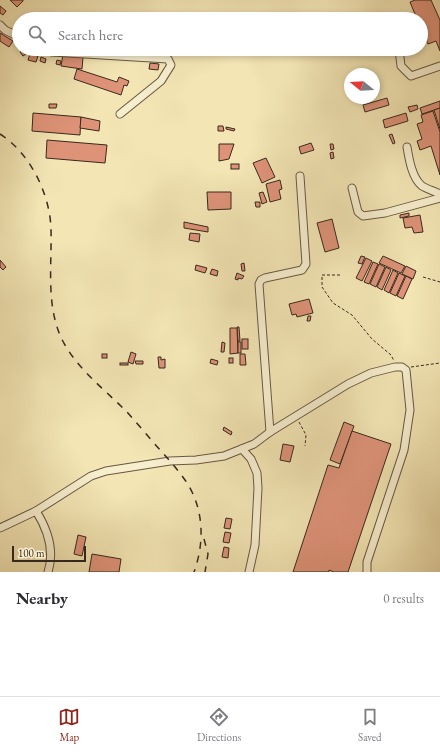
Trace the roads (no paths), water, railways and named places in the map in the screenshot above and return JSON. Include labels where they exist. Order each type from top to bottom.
[{"type":"street","points":[[0,25],[5,30],[12,33]]},
{"type":"street","points":[[118,56],[168,59],[171,65],[161,81],[120,114]]},
{"type":"street","points":[[400,56],[401,66],[411,76],[440,66]]},
{"type":"street","points":[[407,147],[410,162],[418,182],[440,194]]},
{"type":"street","points":[[270,432],[259,284],[261,280],[265,278],[302,270],[306,264],[300,176]]},
{"type":"street","points":[[352,188],[358,212],[363,216],[440,198]]},
{"type":"street","points":[[0,528],[36,511],[91,476],[106,470],[170,461],[196,460],[224,456],[242,449],[254,444],[270,432],[348,384],[371,373],[395,367],[402,367],[406,370],[410,410],[404,450],[367,562],[367,572]]},
{"type":"street","points":[[242,449],[250,458],[257,473],[258,488],[255,545],[249,572]]},
{"type":"street","points":[[36,511],[49,538],[52,551],[48,572]]},
{"type":"railway","points":[[0,134],[11,142],[29,163],[47,202],[51,229],[52,303],[59,332],[65,345],[85,372],[126,411],[171,462],[191,490],[196,502],[201,525],[200,549],[194,572]]},
{"type":"railway","points":[[204,539],[208,554],[205,572]]}]
